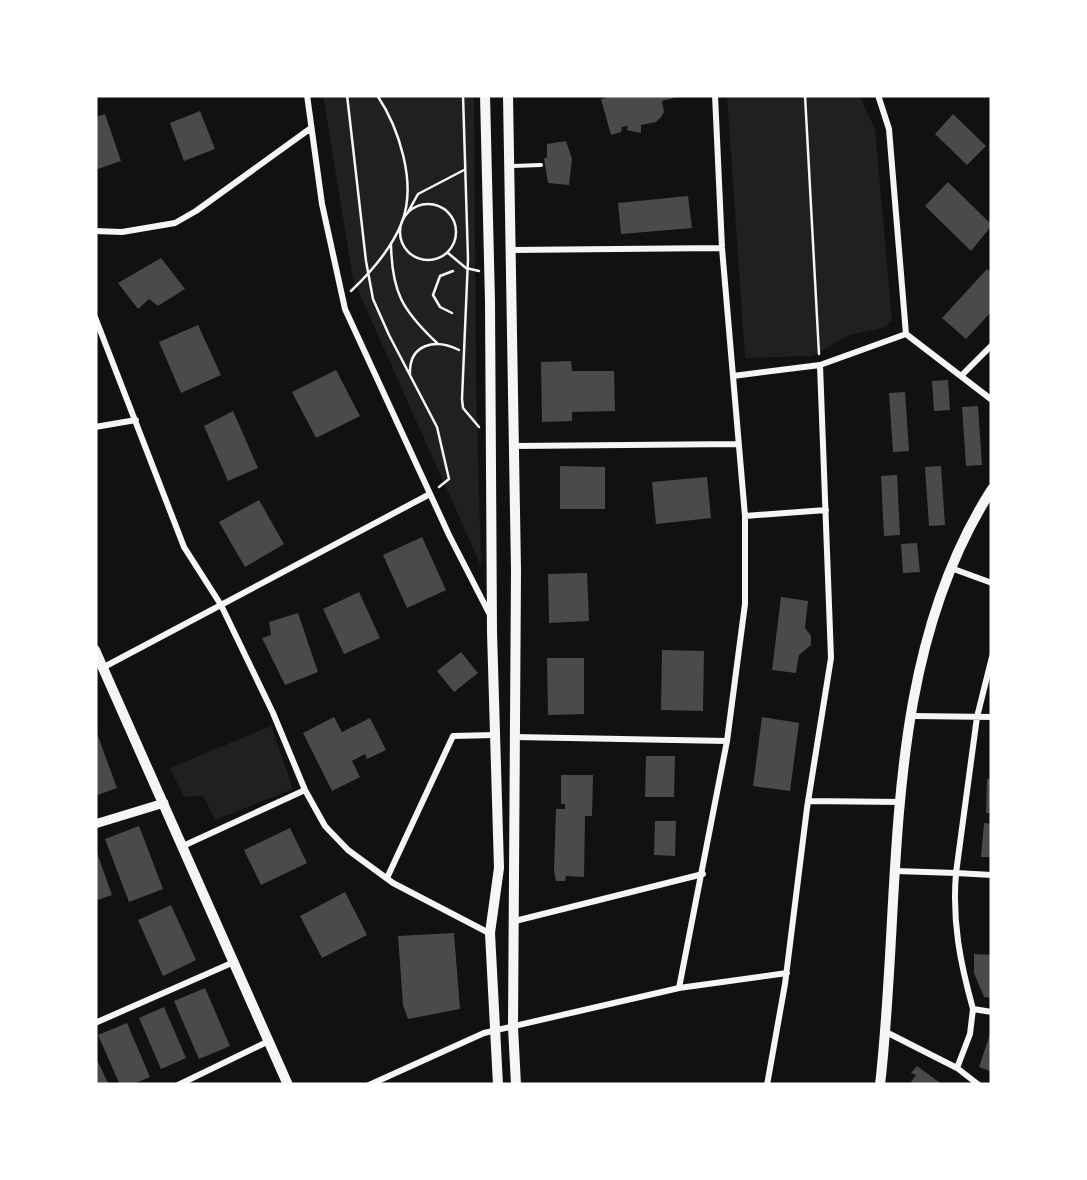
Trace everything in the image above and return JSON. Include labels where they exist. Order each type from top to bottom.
[{"type":"main road","points":[[485,95],[499,868],[490,933],[498,1085]]},
{"type":"main road","points":[[508,95],[515,446],[516,1085]]},
{"type":"main road","points":[[880,1085],[893,871],[912,716],[929,632],[950,568],[992,488]]},
{"type":"main road","points":[[95,650],[288,1085]]},
{"type":"street","points":[[307,95],[322,204],[343,299],[430,494],[492,619]]},
{"type":"street","points":[[679,988],[727,741],[744,604],[745,516],[722,248],[715,95]]},
{"type":"street","points":[[878,95],[889,129],[906,334],[992,400]]},
{"type":"street","points":[[95,231],[122,232],[174,222],[196,211],[311,128]]},
{"type":"street","points":[[511,250],[722,248]]},
{"type":"street","points":[[95,318],[184,547],[222,605],[324,826],[348,850],[387,878],[490,933]]},
{"type":"street","points":[[733,376],[820,366],[906,334]]},
{"type":"street","points":[[962,374],[992,345]]},
{"type":"street","points":[[767,1085],[787,973],[831,658],[820,366]]},
{"type":"street","points":[[95,427],[136,420]]},
{"type":"street","points":[[515,446],[738,444]]},
{"type":"street","points":[[104,666],[430,494]]},
{"type":"street","points":[[745,516],[826,510]]},
{"type":"street","points":[[950,568],[992,583]]},
{"type":"street","points":[[956,1068],[970,1034],[973,1010],[958,955],[953,912],[956,873],[976,717],[992,656]]},
{"type":"street","points":[[912,716],[992,717]]},
{"type":"street","points":[[387,878],[453,736],[495,735]]},
{"type":"street","points":[[515,737],[727,741]]},
{"type":"street","points":[[183,846],[305,790]]},
{"type":"street","points":[[808,801],[901,802]]},
{"type":"street","points":[[95,824],[164,803]]},
{"type":"street","points":[[893,871],[992,875]]},
{"type":"street","points":[[514,921],[703,874]]},
{"type":"street","points":[[95,1024],[234,962]]},
{"type":"street","points":[[370,1085],[444,1049],[496,1030],[679,988],[787,973]]},
{"type":"street","points":[[973,1010],[992,1012]]},
{"type":"street","points":[[886,1032],[956,1068],[980,1085]]},
{"type":"street","points":[[178,1085],[269,1041]]},
{"type":"lane","points":[[508,166],[540,165]]},
{"type":"path","points":[[347,95],[374,298],[437,428],[447,461],[448,479],[430,494]]},
{"type":"path","points":[[377,95],[388,112],[400,146],[406,182],[401,237],[410,252],[426,260],[447,252],[456,232],[444,209],[417,206],[404,219]]},
{"type":"path","points":[[462,95],[466,268],[463,408],[491,439]]},
{"type":"path","points":[[805,95],[820,366]]},
{"type":"path","points":[[343,299],[369,274],[418,194],[465,169]]},
{"type":"path","points":[[391,243],[392,278],[402,305],[436,342],[462,352]]},
{"type":"path","points":[[447,252],[466,268],[489,274]]},
{"type":"path","points":[[452,313],[440,308],[433,288],[440,276],[453,271]]},
{"type":"path","points":[[410,376],[409,362],[414,353],[436,342]]},
{"type":"shaded area","points":[[323,95],[474,95],[481,566],[353,279]]},
{"type":"shaded area","points":[[727,95],[855,95],[862,101],[875,129],[892,321],[883,328],[849,335],[813,356],[745,358]]},
{"type":"shaded area","points":[[271,726],[293,789],[215,820],[203,796],[184,797],[170,768]]},
{"type":"building","points":[[605,95],[681,96],[662,101],[661,117],[641,125],[641,133],[627,130],[628,126],[611,135],[601,99]]},
{"type":"building","points":[[200,111],[215,149],[184,161],[170,123]]},
{"type":"building","points":[[105,114],[121,161],[95,170],[95,117]]},
{"type":"building","points":[[953,114],[986,146],[967,165],[935,134]]},
{"type":"building","points":[[566,141],[572,159],[569,185],[548,183],[544,158],[547,144]]},
{"type":"building","points":[[948,182],[992,225],[971,251],[925,206]]},
{"type":"building","points":[[688,196],[692,228],[621,234],[618,203]]},
{"type":"building","points":[[161,258],[185,289],[158,306],[149,299],[138,309],[118,283]]},
{"type":"building","points":[[987,269],[992,274],[992,311],[966,339],[942,318]]},
{"type":"building","points":[[198,325],[221,375],[181,393],[159,342]]},
{"type":"building","points":[[571,361],[572,371],[614,371],[615,411],[572,412],[572,421],[542,422],[541,362]]},
{"type":"building","points":[[336,370],[360,416],[316,438],[292,392]]},
{"type":"building","points":[[948,380],[950,410],[934,411],[932,381]]},
{"type":"building","points":[[905,392],[909,451],[893,452],[889,393]]},
{"type":"building","points":[[978,406],[982,465],[966,466],[962,407]]},
{"type":"building","points":[[233,411],[258,468],[228,481],[204,426]]},
{"type":"building","points":[[560,466],[605,467],[605,509],[560,509]]},
{"type":"building","points":[[941,466],[945,525],[929,526],[925,467]]},
{"type":"building","points":[[897,475],[900,535],[884,536],[881,476]]},
{"type":"building","points":[[707,477],[711,518],[656,524],[652,482]]},
{"type":"building","points":[[259,500],[284,544],[245,567],[219,522]]},
{"type":"building","points":[[422,537],[446,590],[407,608],[383,555]]},
{"type":"building","points":[[917,543],[920,572],[903,573],[901,544]]},
{"type":"building","points":[[587,573],[589,621],[549,623],[548,574]]},
{"type":"building","points":[[359,592],[380,638],[344,654],[323,609]]},
{"type":"building","points":[[781,597],[808,601],[805,628],[811,645],[799,655],[796,673],[772,670]]},
{"type":"building","points":[[298,613],[318,672],[285,685],[262,638],[271,635],[269,622]]},
{"type":"building","points":[[662,650],[704,651],[703,711],[661,710]]},
{"type":"building","points":[[461,652],[478,673],[454,692],[437,671]]},
{"type":"building","points":[[547,658],[584,658],[584,714],[548,715]]},
{"type":"building","points":[[334,717],[342,732],[370,718],[386,750],[352,761],[360,777],[332,791],[303,733]]},
{"type":"building","points":[[762,717],[799,723],[790,791],[753,786]]},
{"type":"building","points":[[95,728],[117,788],[95,796]]},
{"type":"building","points":[[646,756],[675,756],[674,797],[645,797]]},
{"type":"building","points":[[561,775],[593,775],[592,816],[585,816],[584,877],[566,876],[565,881],[556,881],[556,809],[565,809],[565,804],[561,804]]},
{"type":"building","points":[[987,779],[992,779],[992,813],[986,813]]},
{"type":"building","points":[[655,821],[676,821],[675,856],[654,855]]},
{"type":"building","points":[[984,823],[992,824],[992,857],[981,857]]},
{"type":"building","points":[[139,826],[163,889],[129,902],[105,839]]},
{"type":"building","points":[[290,828],[307,863],[261,885],[244,850]]},
{"type":"building","points":[[95,847],[112,895],[95,901]]},
{"type":"building","points":[[345,892],[367,935],[322,958],[300,916]]},
{"type":"building","points":[[171,905],[196,960],[163,976],[138,920]]},
{"type":"building","points":[[454,933],[460,1009],[408,1019],[403,1005],[398,936]]},
{"type":"building","points":[[974,954],[992,955],[992,998],[984,997],[974,973]]},
{"type":"building","points":[[205,988],[230,1046],[199,1059],[174,1001]]},
{"type":"building","points":[[164,1007],[186,1058],[161,1069],[139,1018]]},
{"type":"building","points":[[127,1023],[150,1077],[120,1085],[98,1035]]},
{"type":"building","points":[[992,1031],[992,1072],[979,1067]]},
{"type":"building","points":[[95,1056],[109,1085],[95,1085]]},
{"type":"building","points":[[917,1066],[943,1085],[909,1085]]}]
